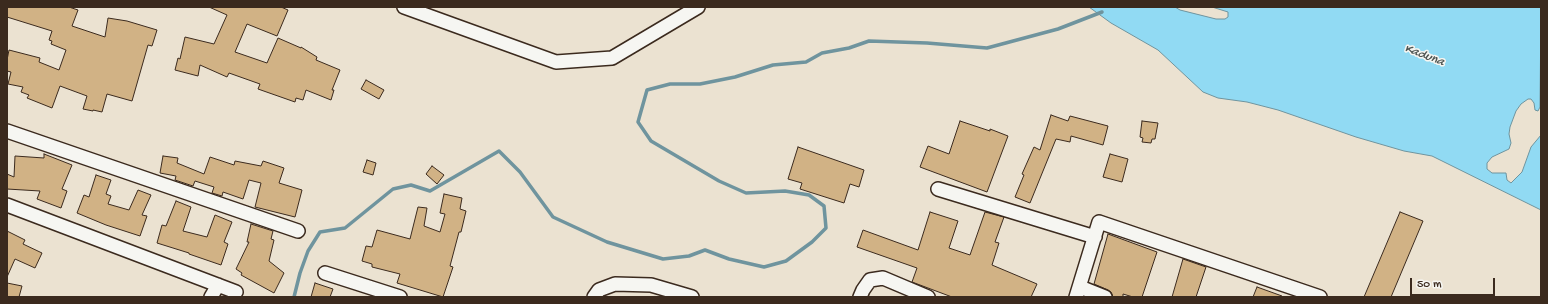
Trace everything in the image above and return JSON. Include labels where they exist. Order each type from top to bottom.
[{"type":"street","points":[[404,7],[556,62],[612,58],[698,7]]},
{"type":"street","points":[[7,131],[298,231]]},
{"type":"street","points":[[938,189],[1094,237]]},
{"type":"street","points":[[7,205],[236,292]]},
{"type":"street","points":[[1105,297],[1078,292],[1099,222],[1320,297]]},
{"type":"street","points":[[325,273],[400,297]]},
{"type":"street","points":[[860,297],[870,280],[883,278],[928,297]]},
{"type":"street","points":[[594,297],[599,290],[615,284],[651,285],[692,297]]},
{"type":"street","points":[[211,297],[218,285]]},
{"type":"water","name":"Kaduna","points":[[1089,7],[1175,7],[1180,10],[1216,19],[1225,19],[1228,17],[1228,12],[1212,7],[1541,7],[1540,107],[1538,111],[1535,110],[1534,103],[1531,99],[1528,99],[1521,104],[1516,111],[1510,127],[1509,134],[1511,143],[1509,149],[1492,157],[1487,163],[1487,169],[1492,173],[1506,173],[1507,180],[1511,183],[1522,172],[1531,147],[1541,135],[1541,210],[1432,156],[1404,151],[1356,137],[1278,110],[1247,102],[1218,98],[1203,92],[1158,50],[1111,23]]},
{"type":"building","points":[[7,7],[69,7],[78,10],[72,26],[105,37],[108,18],[127,21],[157,30],[152,46],[148,45],[132,101],[107,94],[102,112],[83,109],[87,96],[60,86],[52,108],[27,98],[29,95],[21,92],[23,87],[8,84],[11,72],[7,71],[9,50],[40,58],[39,62],[59,70],[66,50],[51,44],[52,41],[49,40],[52,31],[7,17]]},
{"type":"building","points":[[209,7],[281,7],[288,10],[277,36],[247,24],[235,52],[267,63],[278,38],[301,47],[317,57],[316,60],[340,70],[332,90],[334,90],[331,100],[306,90],[303,100],[296,98],[295,102],[258,89],[260,84],[229,73],[227,77],[200,65],[198,76],[175,70],[178,58],[180,59],[185,37],[214,44],[227,15]]},
{"type":"building","points":[[366,80],[384,90],[379,99],[361,89]]},
{"type":"building","points":[[1051,115],[1068,121],[1070,116],[1108,126],[1103,145],[1071,136],[1070,142],[1056,139],[1030,203],[1015,197],[1024,175],[1022,174],[1034,147],[1040,150]]},
{"type":"building","points":[[960,121],[990,131],[990,129],[1008,136],[987,192],[920,167],[928,146],[949,154]]},
{"type":"building","points":[[1142,121],[1158,123],[1155,139],[1152,139],[1151,143],[1142,142],[1143,138],[1140,137]]},
{"type":"building","points":[[798,147],[864,170],[859,187],[850,184],[844,203],[800,189],[802,183],[788,179]]},
{"type":"building","points":[[44,154],[72,165],[62,189],[67,191],[61,208],[37,199],[40,191],[7,189],[7,174],[14,177],[15,156],[44,158]]},
{"type":"building","points":[[1110,154],[1128,159],[1122,182],[1103,177]]},
{"type":"building","points":[[163,156],[178,158],[177,163],[204,174],[210,157],[234,165],[235,161],[261,166],[263,161],[284,168],[279,183],[302,190],[295,217],[255,207],[261,183],[249,180],[243,199],[223,192],[222,196],[212,193],[214,187],[195,181],[193,186],[175,180],[176,176],[160,173]]},
{"type":"building","points":[[367,160],[376,163],[373,175],[363,172]]},
{"type":"building","points":[[432,166],[444,175],[437,184],[426,174]]},
{"type":"building","points":[[96,175],[111,180],[106,194],[111,196],[108,204],[129,210],[138,190],[151,195],[142,215],[147,216],[140,236],[106,225],[77,213],[84,195],[89,197]]},
{"type":"building","points":[[444,194],[462,198],[460,209],[466,211],[450,266],[453,267],[443,297],[397,283],[400,274],[372,267],[372,264],[362,261],[366,246],[372,247],[377,230],[410,239],[418,207],[427,208],[424,226],[440,232],[445,214],[440,213]]},
{"type":"building","points":[[176,201],[191,207],[183,231],[207,237],[215,215],[232,222],[224,242],[228,244],[221,265],[157,243],[162,225],[166,226]]},
{"type":"building","points":[[930,212],[958,221],[949,248],[970,255],[985,212],[1004,217],[995,242],[999,243],[992,265],[1037,284],[1031,297],[952,297],[912,282],[917,268],[857,247],[863,230],[918,250]]},
{"type":"building","points":[[1400,212],[1423,221],[1391,297],[1364,297]]},
{"type":"building","points":[[251,224],[273,231],[271,239],[274,240],[269,261],[284,273],[274,293],[241,275],[242,273],[236,269],[249,242],[247,242]]},
{"type":"building","points":[[7,231],[25,240],[23,244],[42,253],[35,268],[15,259],[7,277]]},
{"type":"building","points":[[1108,234],[1157,252],[1142,297],[1133,297],[1123,294],[1123,297],[1113,297],[1111,292],[1094,284]]},
{"type":"building","points":[[1183,259],[1206,267],[1196,297],[1172,297]]},
{"type":"building","points":[[7,283],[22,286],[19,297],[7,297]]},
{"type":"building","points":[[315,283],[333,289],[330,297],[311,297]]},
{"type":"building","points":[[1257,287],[1282,296],[1282,297],[1253,297]]},
{"type":"waterway","points":[[294,297],[300,273],[308,251],[320,232],[345,228],[393,189],[411,185],[430,191],[499,151],[520,172],[553,217],[607,242],[663,259],[689,256],[705,250],[729,259],[764,267],[786,261],[812,242],[826,228],[824,206],[809,195],[785,191],[746,193],[719,181],[651,141],[638,122],[647,90],[670,84],[700,84],[735,77],[773,65],[806,62],[822,53],[849,48],[869,41],[927,43],[987,48],[1058,29],[1102,12]]}]
